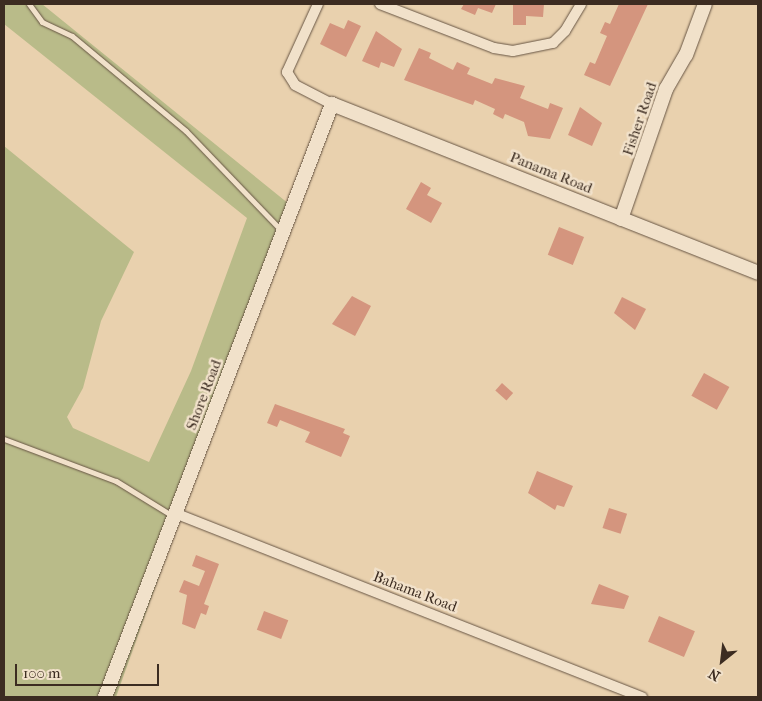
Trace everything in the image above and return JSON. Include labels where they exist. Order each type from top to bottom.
[{"type":"street","points":[[318,4],[287,72],[295,85],[332,104]]},
{"type":"street","points":[[380,4],[494,48],[513,51],[553,43],[565,32],[581,4]]},
{"type":"street","name":"Fisher Road","points":[[621,219],[666,89],[686,55],[705,4]]},
{"type":"street","name":"Shore Road","points":[[105,697],[332,104]]},
{"type":"street","name":"Panama Road","points":[[332,104],[758,273]]},
{"type":"street","name":"Bahama Road","points":[[176,515],[642,697]]},
{"type":"lane","points":[[29,4],[42,22],[72,36],[186,131],[283,232]]},
{"type":"lane","points":[[4,438],[116,481],[176,515]]},
{"type":"green space","points":[[4,4],[42,4],[289,204],[100,697],[4,697],[4,146],[134,252],[101,321],[83,388],[67,417],[73,428],[149,462],[191,371],[247,218],[4,24]]},
{"type":"green space","points":[[177,526],[116,697],[111,697]]},
{"type":"building","points":[[464,4],[496,4],[492,13],[478,8],[475,15],[461,9]]},
{"type":"building","points":[[513,4],[544,4],[543,17],[526,16],[526,25],[513,25]]},
{"type":"building","points":[[619,4],[648,4],[610,86],[584,75],[590,62],[595,64],[607,36],[600,33],[605,22],[610,24]]},
{"type":"building","points":[[348,20],[361,26],[346,57],[320,44],[330,23],[344,29]]},
{"type":"building","points":[[376,31],[402,49],[394,67],[381,62],[379,68],[362,61]]},
{"type":"building","points":[[419,48],[431,53],[429,58],[453,70],[457,62],[470,68],[467,74],[492,84],[495,78],[525,86],[520,98],[548,109],[550,103],[563,108],[550,139],[528,136],[524,122],[505,114],[503,119],[493,114],[495,109],[475,100],[473,105],[404,80]]},
{"type":"building","points":[[580,107],[602,123],[592,146],[568,135]]},
{"type":"building","points":[[421,182],[431,188],[427,195],[442,203],[431,223],[406,209]]},
{"type":"building","points":[[559,227],[584,237],[573,265],[548,255]]},
{"type":"building","points":[[352,296],[371,306],[355,336],[332,324]]},
{"type":"building","points":[[622,297],[646,309],[635,330],[614,313]]},
{"type":"building","points":[[704,373],[729,387],[717,410],[691,396]]},
{"type":"building","points":[[502,383],[513,393],[506,400],[495,390]]},
{"type":"building","points":[[275,404],[345,429],[343,433],[350,436],[341,457],[305,442],[310,432],[280,420],[277,427],[267,423]]},
{"type":"building","points":[[537,471],[573,486],[564,507],[557,505],[555,510],[528,493]]},
{"type":"building","points":[[609,508],[627,514],[621,534],[603,528]]},
{"type":"building","points":[[196,555],[219,564],[204,604],[209,606],[206,615],[201,613],[195,629],[182,624],[187,595],[179,592],[184,580],[199,586],[205,571],[192,566]]},
{"type":"building","points":[[599,584],[629,596],[624,609],[591,604]]},
{"type":"building","points":[[264,611],[288,620],[281,639],[257,630]]},
{"type":"building","points":[[659,616],[695,631],[684,657],[648,642]]}]
